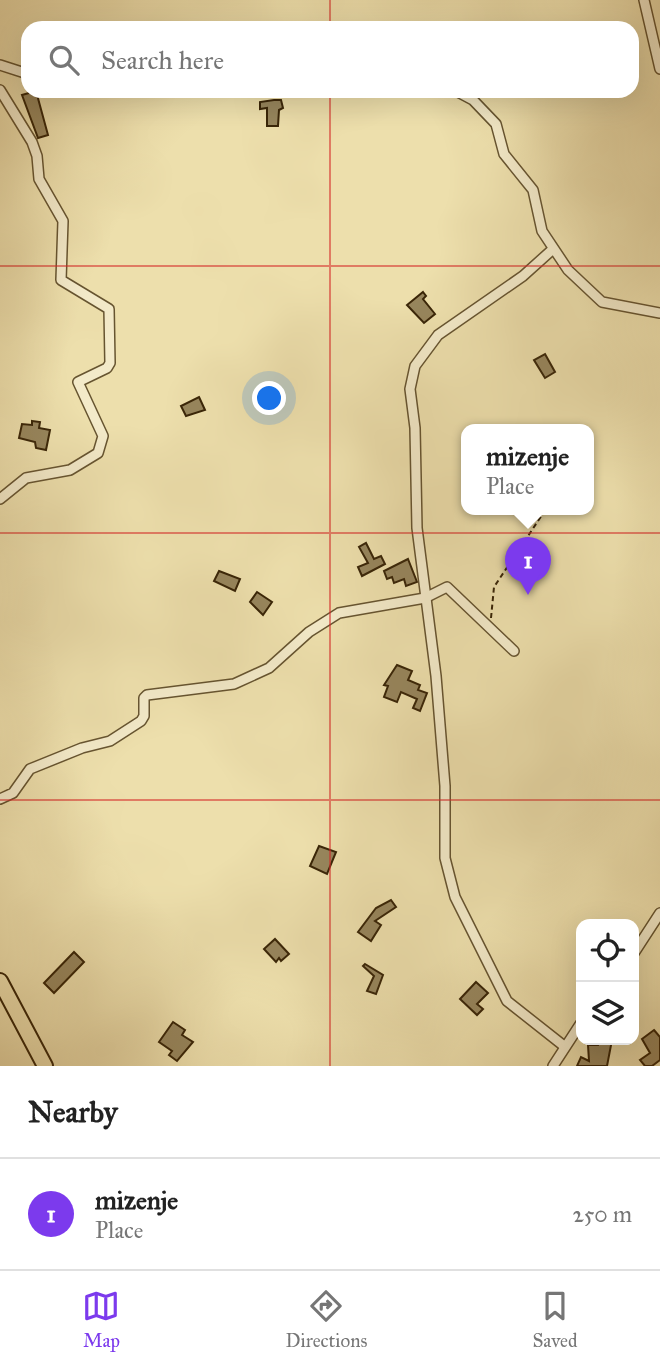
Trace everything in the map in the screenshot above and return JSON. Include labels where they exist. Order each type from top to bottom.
[{"type":"highway","points":[[0,981],[45,1066]]},
{"type":"street","points":[[645,0],[660,69]]},
{"type":"street","points":[[0,65],[21,72]]},
{"type":"street","points":[[0,90],[32,142],[39,179],[63,221],[61,280],[109,309],[110,363],[107,368],[78,382],[103,436],[98,453],[70,470],[48,477],[26,478],[0,499]]},
{"type":"street","points":[[469,98],[496,124],[504,154],[533,190],[542,231],[580,283],[602,302],[660,313]]},
{"type":"street","points":[[553,249],[523,276],[438,335],[415,366],[410,389],[415,428],[417,528],[436,676],[444,773],[444,853],[455,897],[507,1001],[564,1046]]},
{"type":"street","points":[[0,799],[15,791],[30,768],[110,741],[141,721],[144,716],[144,698],[147,695],[234,684],[269,668],[309,632],[339,613],[425,598],[444,588],[450,588],[514,651]]},
{"type":"street","points":[[639,945],[660,913]]},
{"type":"street","points":[[553,1066],[576,1030]]},
{"type":"path","points":[[491,629],[494,587],[542,515]]},
{"type":"building","points":[[23,98],[38,98],[48,135],[38,138]]},
{"type":"building","points":[[281,100],[283,108],[279,110],[278,126],[267,126],[267,108],[260,109],[260,102]]},
{"type":"building","points":[[423,292],[426,296],[423,299],[435,314],[424,323],[407,305]]},
{"type":"building","points":[[545,354],[555,372],[545,378],[534,360]]},
{"type":"building","points":[[199,397],[205,410],[186,416],[181,406]]},
{"type":"building","points":[[32,421],[40,422],[39,428],[50,430],[46,450],[36,448],[35,442],[19,438],[22,424],[32,425]]},
{"type":"building","points":[[366,543],[374,559],[381,556],[385,564],[362,576],[358,567],[368,563],[359,547]]},
{"type":"building","points":[[408,559],[417,582],[406,586],[404,579],[394,583],[392,577],[387,579],[384,571]]},
{"type":"building","points":[[219,571],[240,579],[235,591],[214,581]]},
{"type":"building","points":[[257,592],[272,602],[263,615],[250,602]]},
{"type":"building","points":[[397,665],[412,671],[408,680],[420,685],[418,690],[427,693],[420,711],[413,708],[417,699],[401,692],[397,702],[384,697],[388,686],[384,685]]},
{"type":"building","points":[[319,846],[336,852],[327,874],[310,866]]},
{"type":"building","points":[[391,900],[396,907],[375,921],[381,925],[371,941],[358,932],[376,908]]},
{"type":"building","points":[[275,939],[289,954],[276,962],[264,949]]},
{"type":"building","points":[[74,952],[84,962],[54,993],[44,983]]},
{"type":"building","points":[[365,964],[383,975],[376,994],[367,991],[374,976],[363,966]]},
{"type":"building","points":[[476,982],[488,993],[477,1004],[483,1009],[477,1015],[460,999]]},
{"type":"building","points":[[173,1022],[185,1030],[182,1035],[193,1042],[177,1061],[169,1055],[172,1051],[159,1042]]},
{"type":"building","points":[[654,1030],[660,1037],[660,1060],[652,1066],[645,1066],[640,1060],[650,1053],[642,1039]]},
{"type":"building","points":[[588,1045],[611,1045],[607,1066],[577,1066],[581,1057],[589,1061]]},
{"type":"place","name":"mizenje","points":[[528,595]]}]
